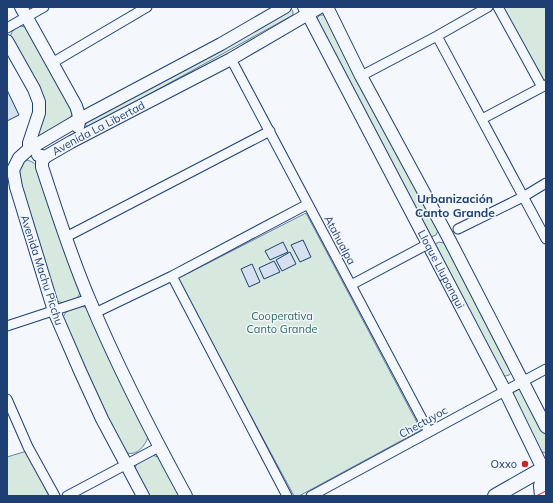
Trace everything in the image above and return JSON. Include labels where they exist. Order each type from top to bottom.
[{"type":"main road","points":[[495,496],[544,468]]},
{"type":"street","points":[[7,28],[24,12],[44,7]]},
{"type":"street","points":[[52,63],[147,7]]},
{"type":"street","name":"Avenida La Libertad","points":[[285,7],[221,44],[80,119],[29,149],[33,153],[45,157],[231,59],[306,10],[320,7]]},
{"type":"street","name":"Lloque Llupanqui","points":[[327,7],[361,76],[447,235],[546,427]]},
{"type":"street","points":[[361,76],[488,7]]},
{"type":"street","points":[[482,119],[544,86],[498,7]]},
{"type":"street","name":"Lloque Llupanqui","points":[[306,10],[544,468]]},
{"type":"street","points":[[24,12],[79,113],[80,119],[78,128],[72,142]]},
{"type":"street","points":[[437,36],[546,239]]},
{"type":"street","name":"Avenida Machu Picchu","points":[[7,41],[39,102],[39,113],[29,143],[29,149],[19,158],[13,170],[18,195],[54,311],[102,419],[143,496]]},
{"type":"street","name":"Atahualpa","points":[[231,59],[429,432]]},
{"type":"street","points":[[66,237],[270,131]]},
{"type":"street","points":[[45,157],[42,162],[42,167],[89,299],[122,374],[186,496]]},
{"type":"street","points":[[458,229],[523,197],[546,183]]},
{"type":"street","points":[[95,313],[172,276],[308,204]]},
{"type":"street","points":[[351,285],[447,235]]},
{"type":"street","points":[[172,276],[287,496]]},
{"type":"street","points":[[7,326],[89,299]]},
{"type":"street","name":"Chectuyoc","points":[[311,496],[546,369]]},
{"type":"street","points":[[7,399],[28,447],[55,496]]},
{"type":"street","points":[[67,496],[159,447]]},
{"type":"street","points":[[541,496],[540,486],[544,468]]},
{"type":"green space","points":[[500,7],[546,7],[546,79],[541,82]]},
{"type":"green space","points":[[291,8],[293,15],[88,128],[84,122],[289,9]]},
{"type":"green space","points":[[320,15],[327,16],[438,231],[436,235],[431,237],[427,234],[316,19]]},
{"type":"green space","points":[[20,26],[28,29],[72,107],[73,113],[67,122],[38,137],[37,135],[44,117],[45,103],[44,97],[10,37],[14,30]]},
{"type":"green space","points":[[27,160],[34,164],[39,171],[80,293],[77,299],[68,302],[62,303],[54,298],[20,187],[19,165]]},
{"type":"green space","name":"Cooperativa Canto Grande","points":[[306,213],[421,430],[299,496],[294,496],[177,279]]},
{"type":"green space","points":[[439,242],[444,243],[513,370],[509,375],[503,376],[435,244]]},
{"type":"green space","points":[[79,306],[85,307],[91,311],[149,435],[146,442],[137,452],[125,452],[120,447],[62,321],[68,310]]},
{"type":"green space","points":[[519,388],[522,390],[546,434],[546,453],[539,450],[511,395]]},
{"type":"green space","points":[[27,451],[49,496],[7,496],[7,457]]},
{"type":"green space","points":[[153,455],[162,459],[182,496],[148,496],[134,472],[137,462]]},
{"type":"building","points":[[7,90],[19,115],[7,121]]},
{"type":"building","points":[[303,240],[311,257],[300,262],[291,245]]},
{"type":"building","points":[[283,242],[288,252],[270,260],[265,251]]},
{"type":"building","points":[[290,252],[296,264],[282,271],[276,260]]},
{"type":"building","points":[[274,261],[280,272],[264,279],[259,268]]},
{"type":"building","points":[[252,264],[260,282],[249,287],[241,269]]},
{"type":"power","points":[[536,496],[546,491]]},
{"type":"place","name":"Oxxo","points":[[525,464]]},
{"type":"district","name":"Urbanización Canto Grande","points":[[455,205]]}]
